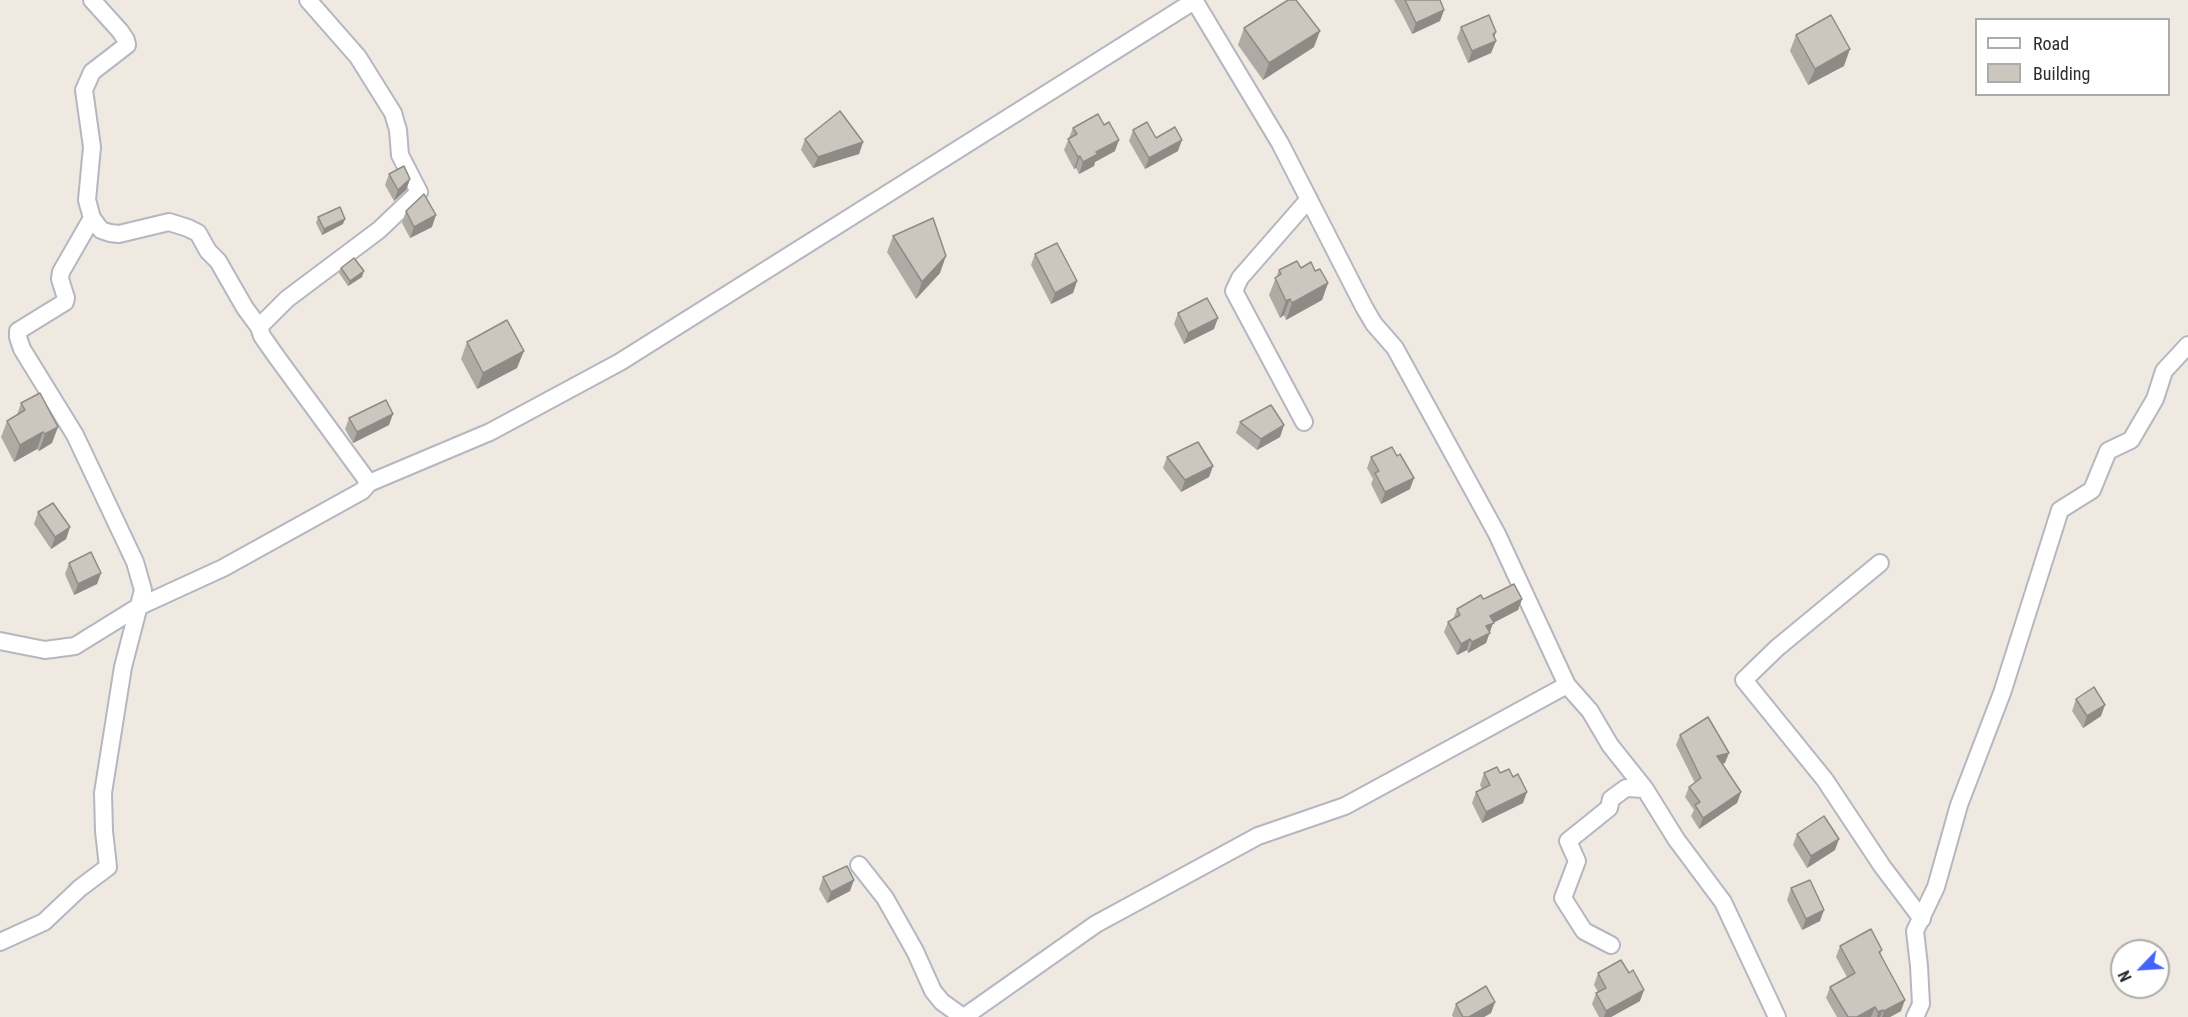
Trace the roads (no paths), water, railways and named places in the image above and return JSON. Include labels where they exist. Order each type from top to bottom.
[{"type":"street","points":[[92,0],[120,31],[127,45],[92,72],[84,90],[92,147],[87,201],[92,218],[100,230],[110,233],[119,234],[169,222],[198,233],[208,251],[218,261],[245,308],[259,327],[262,336],[369,483]]},
{"type":"street","points":[[259,327],[287,299],[379,231],[419,192],[400,155],[398,130],[393,113],[358,57],[308,0]]},
{"type":"street","points":[[0,641],[45,650],[75,646],[138,607],[224,568],[362,491],[369,483],[490,432],[620,362],[1194,0],[1280,143],[1364,307],[1374,324],[1395,348],[1497,534],[1567,685],[1590,711],[1610,745],[1645,789],[1676,839],[1723,903],[1777,1017]]},
{"type":"street","points":[[1304,422],[1234,291],[1240,278],[1309,199]]},
{"type":"street","points":[[0,942],[44,922],[80,888],[108,867],[104,831],[104,793],[123,667],[143,590],[135,562],[75,435],[22,349],[18,337],[18,331],[65,302],[66,298],[60,279],[61,272],[92,218]]},
{"type":"street","points":[[1915,1017],[1920,1004],[1915,931],[1936,887],[1959,805],[2002,693],[2060,510],[2092,490],[2108,451],[2131,440],[2155,399],[2164,371],[2188,345]]},
{"type":"street","points":[[1880,563],[1777,648],[1744,680],[1826,780],[1882,866],[1922,919]]},
{"type":"street","points":[[859,866],[885,898],[915,951],[933,991],[942,1002],[964,1017],[1096,924],[1258,836],[1345,806],[1567,685]]},
{"type":"street","points":[[1611,945],[1584,931],[1563,898],[1577,861],[1568,841],[1609,808],[1611,799],[1626,788],[1645,789]]}]
